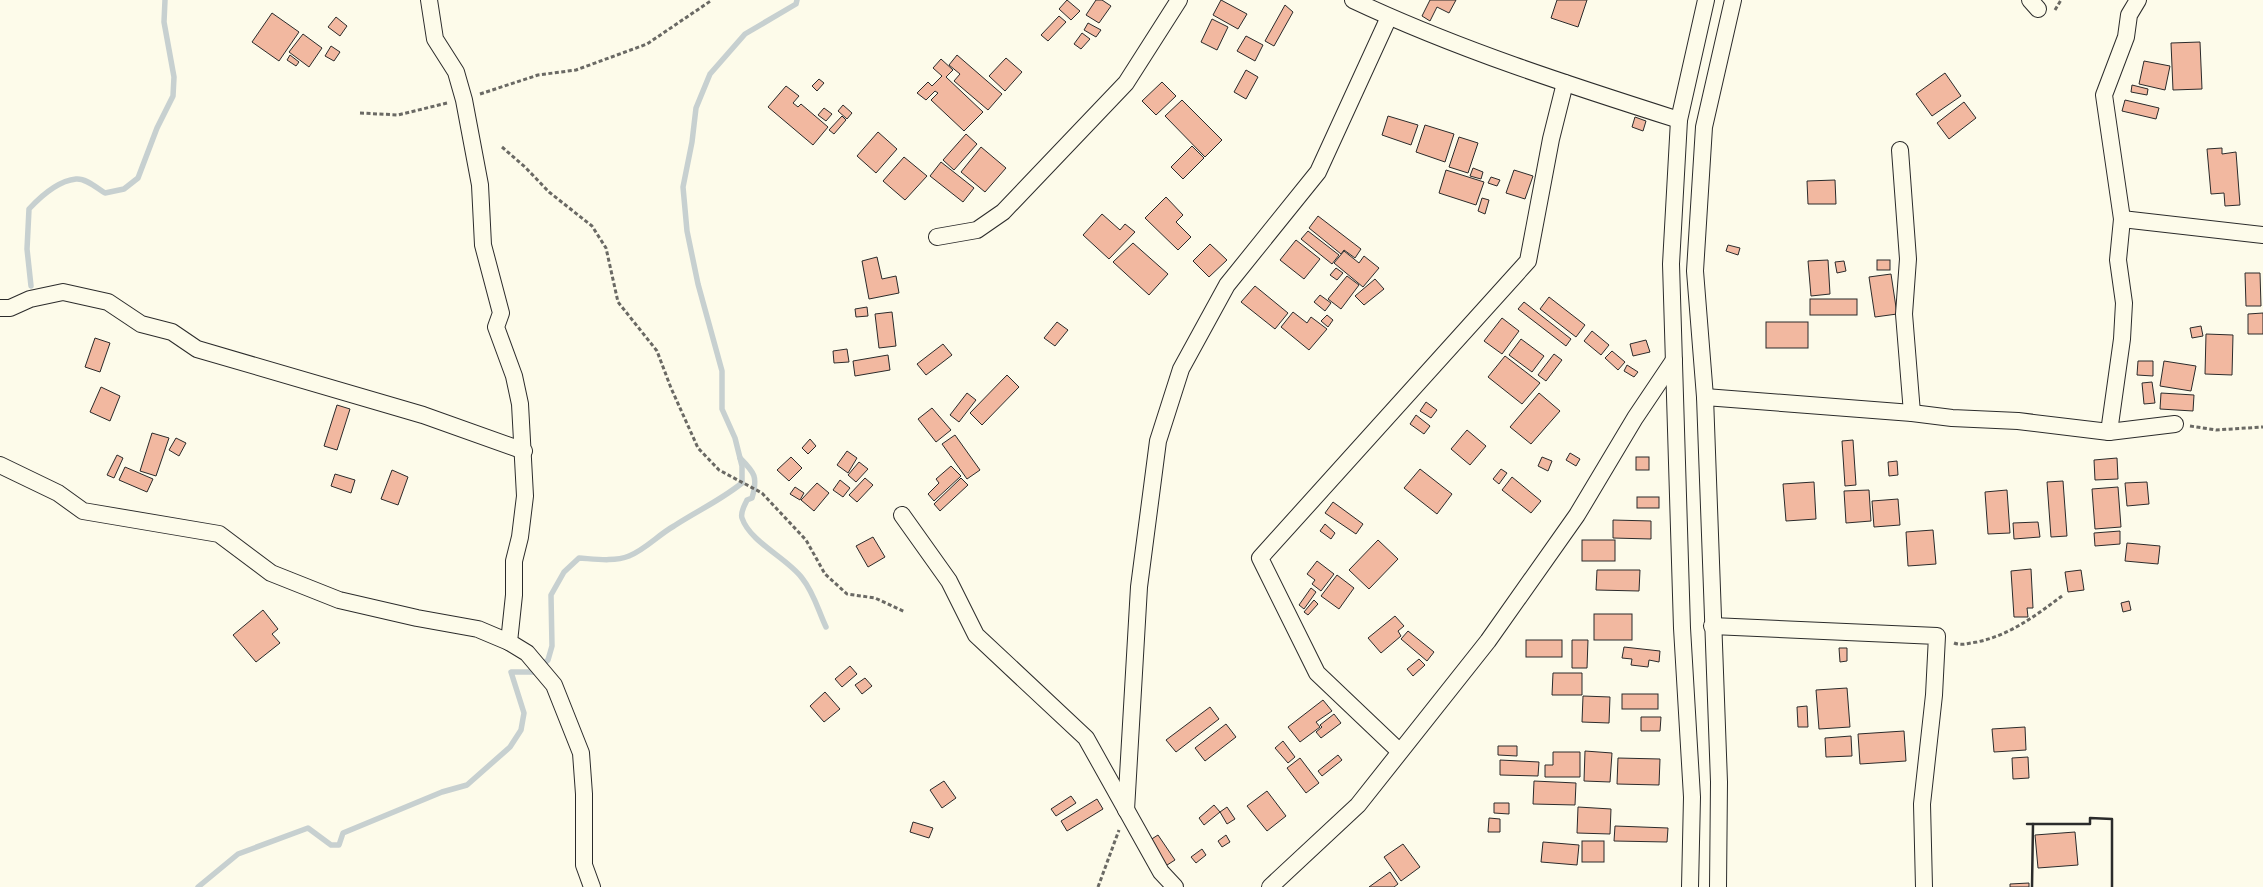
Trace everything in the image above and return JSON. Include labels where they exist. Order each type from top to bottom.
[{"type":"street","points":[[429,0],[436,38],[456,72],[464,100],[480,185],[483,245],[501,313],[496,327],[514,376],[520,404],[526,496],[514,562],[514,595],[509,642]]},
{"type":"street","points":[[937,237],[977,230],[1003,212],[1126,82],[1179,0]]},
{"type":"street","points":[[1353,0],[1389,17],[1564,84],[1679,120]]},
{"type":"street","points":[[1690,887],[1692,797],[1682,628],[1671,264],[1679,120],[1706,0]]},
{"type":"street","points":[[1718,887],[1719,782],[1712,626],[1706,397],[1695,271],[1704,127],[1733,0]]},
{"type":"street","points":[[2110,432],[2124,312],[2118,260],[2122,219],[2104,95],[2126,37],[2129,15],[2138,0]]},
{"type":"street","points":[[1126,810],[1139,586],[1158,441],[1181,369],[1227,285],[1318,172],[1389,17]]},
{"type":"street","points":[[1400,751],[1317,673],[1260,558],[1528,261],[1551,138],[1564,84]]},
{"type":"street","points":[[1900,150],[1908,260],[1904,314],[1912,413]]},
{"type":"street","points":[[2122,219],[2263,235]]},
{"type":"street","points":[[0,308],[10,308],[30,299],[63,292],[108,302],[140,324],[172,332],[197,349],[423,415],[524,451]]},
{"type":"street","points":[[1270,887],[1358,805],[1488,641],[1576,515],[1635,418],[1674,360]]},
{"type":"street","points":[[1706,397],[1912,413],[1952,418],[2018,421],[2110,432],[2174,424]]},
{"type":"street","points":[[0,465],[58,493],[83,510],[219,534],[271,573],[339,600],[417,618],[478,629],[509,642],[526,653],[554,685],[581,753],[584,794],[584,865],[592,887]]},
{"type":"street","points":[[902,515],[949,581],[976,635],[1086,738],[1162,872],[1175,887]]},
{"type":"street","points":[[1712,626],[1937,636],[1934,695],[1922,804],[1924,887]]},
{"type":"path","points":[[360,113],[398,115],[464,100],[538,75],[576,70],[647,44],[712,0]]},
{"type":"path","points":[[502,147],[549,192],[592,226],[606,248],[618,302],[657,351],[671,388],[698,448],[719,470],[762,494],[806,540],[825,574],[847,594],[875,598],[905,612]]},
{"type":"path","points":[[2174,424],[2216,430],[2263,427]]},
{"type":"path","points":[[1937,636],[1960,645],[1994,638],[2025,623],[2062,596]]},
{"type":"path","points":[[1098,887],[1126,810]]},
{"type":"building","points":[[1067,0],[1080,11],[1071,20],[1059,9]]},
{"type":"building","points":[[1096,0],[1102,0],[1111,6],[1099,23],[1086,15]]},
{"type":"building","points":[[1221,0],[1247,14],[1238,29],[1213,15]]},
{"type":"building","points":[[1430,0],[1456,0],[1449,13],[1437,7],[1430,21],[1422,16]]},
{"type":"building","points":[[1557,0],[1587,0],[1578,27],[1551,18]]},
{"type":"building","points":[[1285,5],[1293,12],[1274,46],[1265,41]]},
{"type":"building","points":[[272,13],[299,32],[279,61],[252,42]]},
{"type":"building","points":[[1059,16],[1066,22],[1048,41],[1041,35]]},
{"type":"building","points":[[336,17],[347,26],[340,36],[328,27]]},
{"type":"building","points":[[1212,19],[1228,27],[1217,50],[1201,42]]},
{"type":"building","points":[[1088,23],[1101,30],[1096,37],[1084,30]]},
{"type":"building","points":[[1082,33],[1090,39],[1081,49],[1074,44]]},
{"type":"building","points":[[303,34],[322,48],[309,67],[289,52]]},
{"type":"building","points":[[1246,36],[1263,45],[1255,61],[1237,51]]},
{"type":"building","points":[[2200,42],[2202,89],[2173,90],[2171,43]]},
{"type":"building","points":[[331,46],[340,52],[334,61],[325,56]]},
{"type":"building","points":[[290,55],[299,62],[296,66],[287,60]]},
{"type":"building","points":[[957,55],[1002,94],[988,110],[954,81],[960,74],[949,65]]},
{"type":"building","points":[[1006,58],[1022,72],[1005,91],[989,76]]},
{"type":"building","points":[[941,59],[953,70],[946,77],[983,112],[964,131],[931,100],[938,93],[935,91],[926,100],[917,93],[928,82],[932,86],[942,76],[933,68]]},
{"type":"building","points":[[2144,61],[2170,66],[2165,90],[2139,84]]},
{"type":"building","points":[[1246,70],[1258,77],[1246,99],[1234,92]]},
{"type":"building","points":[[1945,73],[1961,96],[1932,116],[1916,94]]},
{"type":"building","points":[[819,79],[824,83],[817,91],[812,86]]},
{"type":"building","points":[[1162,82],[1176,96],[1156,115],[1142,101]]},
{"type":"building","points":[[2132,85],[2148,89],[2147,95],[2131,92]]},
{"type":"building","points":[[786,86],[799,96],[793,103],[798,107],[801,104],[828,127],[813,145],[768,107]]},
{"type":"building","points":[[1182,100],[1222,140],[1205,157],[1165,116]]},
{"type":"building","points":[[2125,100],[2159,108],[2156,119],[2122,111]]},
{"type":"building","points":[[1964,102],[1976,118],[1949,139],[1937,123]]},
{"type":"building","points":[[843,105],[852,113],[847,119],[838,111]]},
{"type":"building","points":[[824,108],[832,114],[826,121],[818,115]]},
{"type":"building","points":[[842,116],[846,120],[834,134],[829,130]]},
{"type":"building","points":[[1388,116],[1418,125],[1411,145],[1382,135]]},
{"type":"building","points":[[1635,117],[1646,121],[1643,131],[1632,127]]},
{"type":"building","points":[[1425,125],[1454,134],[1445,162],[1416,152]]},
{"type":"building","points":[[878,132],[897,149],[876,173],[857,156]]},
{"type":"building","points":[[966,134],[977,144],[954,170],[943,160]]},
{"type":"building","points":[[1459,137],[1478,143],[1468,173],[1449,167]]},
{"type":"building","points":[[1192,146],[1204,158],[1183,179],[1171,167]]},
{"type":"building","points":[[981,147],[1006,168],[985,192],[961,172]]},
{"type":"building","points":[[2222,148],[2222,154],[2236,152],[2240,205],[2225,206],[2224,193],[2211,194],[2207,149]]},
{"type":"building","points":[[904,157],[927,176],[905,200],[883,181]]},
{"type":"building","points":[[941,162],[974,188],[963,202],[930,176]]},
{"type":"building","points":[[1473,168],[1483,172],[1481,179],[1470,176]]},
{"type":"building","points":[[1446,170],[1484,182],[1476,205],[1439,193]]},
{"type":"building","points":[[1514,170],[1533,176],[1525,199],[1506,193]]},
{"type":"building","points":[[1491,177],[1500,180],[1497,186],[1488,183]]},
{"type":"building","points":[[1835,180],[1836,204],[1808,204],[1807,181]]},
{"type":"building","points":[[1166,197],[1183,215],[1176,222],[1191,237],[1178,250],[1145,218]]},
{"type":"building","points":[[1482,198],[1489,200],[1485,214],[1478,211]]},
{"type":"building","points":[[1102,214],[1120,230],[1125,224],[1135,232],[1109,259],[1083,235]]},
{"type":"building","points":[[1318,216],[1361,249],[1355,258],[1344,250],[1341,254],[1309,228]]},
{"type":"building","points":[[1308,231],[1339,255],[1332,264],[1301,239]]},
{"type":"building","points":[[1296,240],[1320,259],[1304,279],[1280,260]]},
{"type":"building","points":[[1133,243],[1168,274],[1149,295],[1113,262]]},
{"type":"building","points":[[1210,244],[1227,260],[1209,277],[1193,261]]},
{"type":"building","points":[[1728,245],[1740,248],[1738,255],[1726,251]]},
{"type":"building","points":[[1344,251],[1359,263],[1364,256],[1379,268],[1363,287],[1334,263]]},
{"type":"building","points":[[877,257],[882,279],[896,276],[899,293],[869,299],[862,261]]},
{"type":"building","points":[[1828,260],[1830,294],[1811,296],[1808,261]]},
{"type":"building","points":[[1877,260],[1890,260],[1890,270],[1877,270]]},
{"type":"building","points":[[1844,261],[1846,271],[1837,273],[1835,262]]},
{"type":"building","points":[[1336,268],[1343,273],[1337,280],[1330,275]]},
{"type":"building","points":[[2245,273],[2260,273],[2261,306],[2246,306]]},
{"type":"building","points":[[1891,274],[1897,314],[1875,317],[1869,277]]},
{"type":"building","points":[[1347,276],[1359,285],[1341,309],[1328,299]]},
{"type":"building","points":[[1375,279],[1384,289],[1364,305],[1355,296]]},
{"type":"building","points":[[1255,286],[1288,313],[1275,329],[1241,302]]},
{"type":"building","points":[[1320,295],[1331,303],[1325,311],[1314,302]]},
{"type":"building","points":[[1549,297],[1585,325],[1576,337],[1540,309]]},
{"type":"building","points":[[1810,299],[1857,299],[1857,315],[1810,315]]},
{"type":"building","points":[[1524,302],[1571,339],[1566,346],[1518,309]]},
{"type":"building","points":[[867,307],[868,316],[856,317],[855,309]]},
{"type":"building","points":[[892,312],[896,346],[879,348],[875,314]]},
{"type":"building","points":[[1293,312],[1307,323],[1311,317],[1327,329],[1309,350],[1281,327]]},
{"type":"building","points":[[2263,313],[2263,334],[2248,334],[2248,314]]},
{"type":"building","points":[[1327,315],[1333,320],[1328,327],[1321,321]]},
{"type":"building","points":[[1502,318],[1519,331],[1502,354],[1484,341]]},
{"type":"building","points":[[1057,322],[1068,330],[1055,346],[1044,338]]},
{"type":"building","points":[[1766,322],[1808,322],[1808,348],[1766,348]]},
{"type":"building","points":[[2201,326],[2203,336],[2192,338],[2190,328]]},
{"type":"building","points":[[1592,331],[1609,345],[1601,355],[1584,341]]},
{"type":"building","points":[[2206,334],[2233,335],[2232,375],[2205,374]]},
{"type":"building","points":[[95,338],[110,343],[100,372],[85,367]]},
{"type":"building","points":[[1521,339],[1544,356],[1532,372],[1509,355]]},
{"type":"building","points":[[1646,340],[1650,352],[1633,356],[1630,344]]},
{"type":"building","points":[[943,344],[952,355],[926,375],[917,364]]},
{"type":"building","points":[[847,349],[849,362],[834,363],[833,351]]},
{"type":"building","points":[[1612,351],[1625,362],[1618,370],[1605,358]]},
{"type":"building","points":[[1554,354],[1562,360],[1546,381],[1538,375]]},
{"type":"building","points":[[888,355],[890,370],[855,376],[853,361]]},
{"type":"building","points":[[1505,356],[1540,383],[1522,404],[1488,377]]},
{"type":"building","points":[[2138,361],[2153,361],[2153,376],[2137,375]]},
{"type":"building","points":[[2164,361],[2196,366],[2191,391],[2160,386]]},
{"type":"building","points":[[1627,365],[1638,372],[1634,377],[1624,371]]},
{"type":"building","points":[[1007,375],[1019,387],[982,425],[970,413]]},
{"type":"building","points":[[2152,382],[2155,403],[2144,404],[2142,383]]},
{"type":"building","points":[[101,387],[120,396],[110,421],[90,412]]},
{"type":"building","points":[[967,393],[976,400],[959,422],[950,415]]},
{"type":"building","points":[[1539,393],[1560,411],[1531,444],[1510,427]]},
{"type":"building","points":[[2161,393],[2194,395],[2193,411],[2160,409]]},
{"type":"building","points":[[1426,402],[1437,410],[1431,418],[1420,411]]},
{"type":"building","points":[[337,405],[350,409],[337,450],[324,446]]},
{"type":"building","points":[[932,408],[951,430],[936,442],[918,419]]},
{"type":"building","points":[[1416,415],[1430,426],[1424,434],[1410,424]]},
{"type":"building","points":[[1467,430],[1486,446],[1470,465],[1451,449]]},
{"type":"building","points":[[152,433],[169,438],[156,476],[140,471]]},
{"type":"building","points":[[955,435],[980,470],[967,479],[942,444]]},
{"type":"building","points":[[176,438],[186,443],[179,456],[169,450]]},
{"type":"building","points":[[810,439],[816,446],[808,454],[802,448]]},
{"type":"building","points":[[1853,440],[1856,485],[1845,486],[1842,441]]},
{"type":"building","points":[[847,451],[857,458],[848,473],[837,465]]},
{"type":"building","points":[[1570,453],[1580,459],[1576,466],[1566,460]]},
{"type":"building","points":[[117,455],[123,458],[114,478],[107,475]]},
{"type":"building","points":[[791,457],[802,468],[789,481],[777,470]]},
{"type":"building","points":[[1542,457],[1552,461],[1548,471],[1538,466]]},
{"type":"building","points":[[1636,457],[1649,457],[1649,470],[1636,470]]},
{"type":"building","points":[[2117,458],[2118,479],[2095,480],[2094,460]]},
{"type":"building","points":[[1897,461],[1898,475],[1889,476],[1888,462]]},
{"type":"building","points":[[859,462],[868,469],[856,482],[848,475]]},
{"type":"building","points":[[951,466],[961,476],[934,501],[928,494],[939,483],[936,479]]},
{"type":"building","points":[[125,467],[153,479],[147,492],[119,480]]},
{"type":"building","points":[[1420,469],[1452,494],[1437,514],[1404,488]]},
{"type":"building","points":[[1501,469],[1507,473],[1499,484],[1493,479]]},
{"type":"building","points":[[392,470],[408,477],[398,505],[381,499]]},
{"type":"building","points":[[335,474],[355,480],[351,493],[331,486]]},
{"type":"building","points":[[1512,477],[1541,501],[1531,513],[1502,490]]},
{"type":"building","points":[[865,478],[873,485],[857,502],[849,495]]},
{"type":"building","points":[[961,478],[968,485],[940,511],[934,504]]},
{"type":"building","points":[[840,480],[850,488],[843,497],[833,490]]},
{"type":"building","points":[[2063,481],[2067,536],[2051,537],[2047,482]]},
{"type":"building","points":[[1814,482],[1816,519],[1786,521],[1783,484]]},
{"type":"building","points":[[2147,482],[2149,504],[2127,506],[2125,483]]},
{"type":"building","points":[[817,483],[829,493],[814,511],[801,500]]},
{"type":"building","points":[[795,487],[804,493],[800,500],[790,494]]},
{"type":"building","points":[[2118,487],[2121,527],[2095,529],[2092,489]]},
{"type":"building","points":[[1869,490],[1871,521],[1846,523],[1844,491]]},
{"type":"building","points":[[2007,490],[2010,533],[1988,534],[1985,492]]},
{"type":"building","points":[[1637,497],[1659,497],[1659,508],[1637,508]]},
{"type":"building","points":[[1898,499],[1900,525],[1874,527],[1872,501]]},
{"type":"building","points":[[1333,502],[1363,524],[1356,534],[1325,513]]},
{"type":"building","points":[[1613,520],[1651,521],[1651,539],[1613,538]]},
{"type":"building","points":[[2038,522],[2040,537],[2014,539],[2013,523]]},
{"type":"building","points":[[1325,524],[1335,533],[1331,539],[1320,531]]},
{"type":"building","points":[[1933,530],[1936,564],[1908,566],[1906,532]]},
{"type":"building","points":[[2120,531],[2120,544],[2095,546],[2094,533]]},
{"type":"building","points":[[873,537],[885,557],[868,567],[856,546]]},
{"type":"building","points":[[1378,540],[1398,559],[1369,589],[1349,570]]},
{"type":"building","points":[[1582,540],[1615,540],[1615,561],[1582,561]]},
{"type":"building","points":[[2127,543],[2160,546],[2158,564],[2125,561]]},
{"type":"building","points":[[1317,561],[1334,574],[1321,591],[1312,584],[1315,580],[1307,574]]},
{"type":"building","points":[[2031,569],[2033,608],[2027,608],[2028,617],[2014,617],[2011,571]]},
{"type":"building","points":[[1597,570],[1640,570],[1639,591],[1596,590]]},
{"type":"building","points":[[2081,570],[2084,590],[2068,592],[2065,572]]},
{"type":"building","points":[[1337,575],[1354,588],[1339,609],[1321,596]]},
{"type":"building","points":[[1311,588],[1316,592],[1304,609],[1299,605]]},
{"type":"building","points":[[1314,600],[1318,604],[1308,615],[1304,612]]},
{"type":"building","points":[[2129,601],[2131,610],[2123,612],[2121,603]]},
{"type":"building","points":[[263,610],[278,629],[272,634],[280,643],[256,662],[233,635]]},
{"type":"building","points":[[1594,614],[1632,614],[1632,640],[1594,640]]},
{"type":"building","points":[[1395,616],[1404,626],[1398,631],[1401,636],[1381,653],[1368,638]]},
{"type":"building","points":[[1408,631],[1434,652],[1427,661],[1401,639]]},
{"type":"building","points":[[1526,640],[1562,640],[1562,657],[1526,657]]},
{"type":"building","points":[[1572,640],[1588,640],[1587,668],[1572,668]]},
{"type":"building","points":[[1624,647],[1660,651],[1659,662],[1649,660],[1648,667],[1631,665],[1632,659],[1622,658]]},
{"type":"building","points":[[1839,648],[1847,648],[1847,661],[1840,662]]},
{"type":"building","points":[[1419,659],[1425,665],[1413,676],[1407,669]]},
{"type":"building","points":[[850,666],[857,674],[842,687],[835,679]]},
{"type":"building","points":[[1553,673],[1582,673],[1582,695],[1552,695]]},
{"type":"building","points":[[865,678],[872,686],[862,694],[855,685]]},
{"type":"building","points":[[1847,688],[1850,727],[1819,729],[1816,690]]},
{"type":"building","points":[[825,692],[840,709],[824,722],[810,706]]},
{"type":"building","points":[[1622,694],[1658,694],[1658,709],[1622,709]]},
{"type":"building","points":[[1583,696],[1610,697],[1609,723],[1582,722]]},
{"type":"building","points":[[1323,700],[1332,711],[1316,722],[1320,727],[1300,742],[1288,727]]},
{"type":"building","points":[[1807,706],[1808,727],[1798,727],[1797,707]]},
{"type":"building","points":[[1210,707],[1219,719],[1176,752],[1166,740]]},
{"type":"building","points":[[1334,714],[1341,723],[1321,738],[1316,732],[1322,727],[1320,725]]},
{"type":"building","points":[[1641,717],[1661,717],[1660,731],[1641,731]]},
{"type":"building","points":[[1226,724],[1236,737],[1205,761],[1195,748]]},
{"type":"building","points":[[2025,727],[2026,750],[1994,752],[1992,729]]},
{"type":"building","points":[[1904,731],[1906,761],[1860,764],[1858,734]]},
{"type":"building","points":[[1851,736],[1852,756],[1826,757],[1825,738]]},
{"type":"building","points":[[1283,741],[1295,757],[1288,763],[1275,748]]},
{"type":"building","points":[[1498,746],[1517,746],[1517,756],[1498,755]]},
{"type":"building","points":[[1585,751],[1612,753],[1610,782],[1584,781]]},
{"type":"building","points":[[1553,752],[1580,752],[1580,777],[1545,777],[1545,765],[1553,765]]},
{"type":"building","points":[[1338,755],[1342,760],[1322,776],[1318,771]]},
{"type":"building","points":[[2028,757],[2029,778],[2013,779],[2012,758]]},
{"type":"building","points":[[1300,758],[1319,783],[1306,793],[1287,768]]},
{"type":"building","points":[[1618,758],[1660,759],[1659,785],[1617,784]]},
{"type":"building","points":[[1500,760],[1539,762],[1538,776],[1500,775]]},
{"type":"building","points":[[944,781],[956,798],[942,808],[930,790]]},
{"type":"building","points":[[1534,781],[1576,783],[1575,805],[1533,804]]},
{"type":"building","points":[[1267,791],[1286,816],[1267,831],[1247,806]]},
{"type":"building","points":[[1071,796],[1076,803],[1056,816],[1051,809]]},
{"type":"building","points":[[1097,799],[1103,809],[1067,831],[1061,821]]},
{"type":"building","points":[[1494,803],[1509,803],[1509,814],[1494,813]]},
{"type":"building","points":[[1214,805],[1220,812],[1204,825],[1199,818]]},
{"type":"building","points":[[1227,807],[1235,819],[1227,824],[1220,812]]},
{"type":"building","points":[[1578,807],[1611,809],[1610,834],[1577,833]]},
{"type":"building","points":[[1489,818],[1500,819],[1500,832],[1488,832]]},
{"type":"building","points":[[913,822],[933,828],[929,838],[910,832]]},
{"type":"building","points":[[1615,826],[1668,828],[1667,842],[1614,841]]},
{"type":"building","points":[[2075,832],[2078,865],[2038,868],[2035,835]]},
{"type":"building","points":[[1158,835],[1175,860],[1164,867],[1147,842]]},
{"type":"building","points":[[1226,835],[1230,842],[1222,847],[1218,841]]},
{"type":"building","points":[[1582,841],[1604,841],[1604,862],[1582,862]]},
{"type":"building","points":[[1543,842],[1579,845],[1577,865],[1541,862]]},
{"type":"building","points":[[1403,844],[1420,867],[1401,881],[1384,857]]},
{"type":"building","points":[[1202,849],[1206,855],[1196,863],[1191,857]]},
{"type":"building","points":[[1390,872],[1398,884],[1394,887],[1369,887]]},
{"type":"building","points":[[2029,883],[2029,887],[2010,887],[2010,884]]},
{"type":"waterway","points":[[31,286],[27,249],[29,209],[44,194],[69,180],[84,180],[105,193],[124,189],[138,178],[157,128],[173,96],[174,77],[164,22],[165,0]]},
{"type":"waterway","points":[[198,887],[238,854],[308,828],[331,845],[339,845],[343,833],[442,792],[467,785],[510,747],[521,730],[524,713],[511,672],[533,672],[548,660],[552,646],[551,595],[564,572],[579,558],[604,560],[629,556],[742,483],[742,466],[735,438],[722,409],[722,371],[698,284],[687,231],[683,187],[692,142],[696,108],[710,74],[745,34],[796,4],[797,0]]},
{"type":"waterway","points":[[740,458],[752,472],[755,480],[752,498],[747,500],[742,513],[746,527],[802,578],[813,596],[826,627]]},
{"type":"wall","points":[[2033,824],[2027,824],[2090,824],[2090,818],[2112,819],[2112,887]]},
{"type":"wall","points":[[2032,887],[2033,824]]}]
